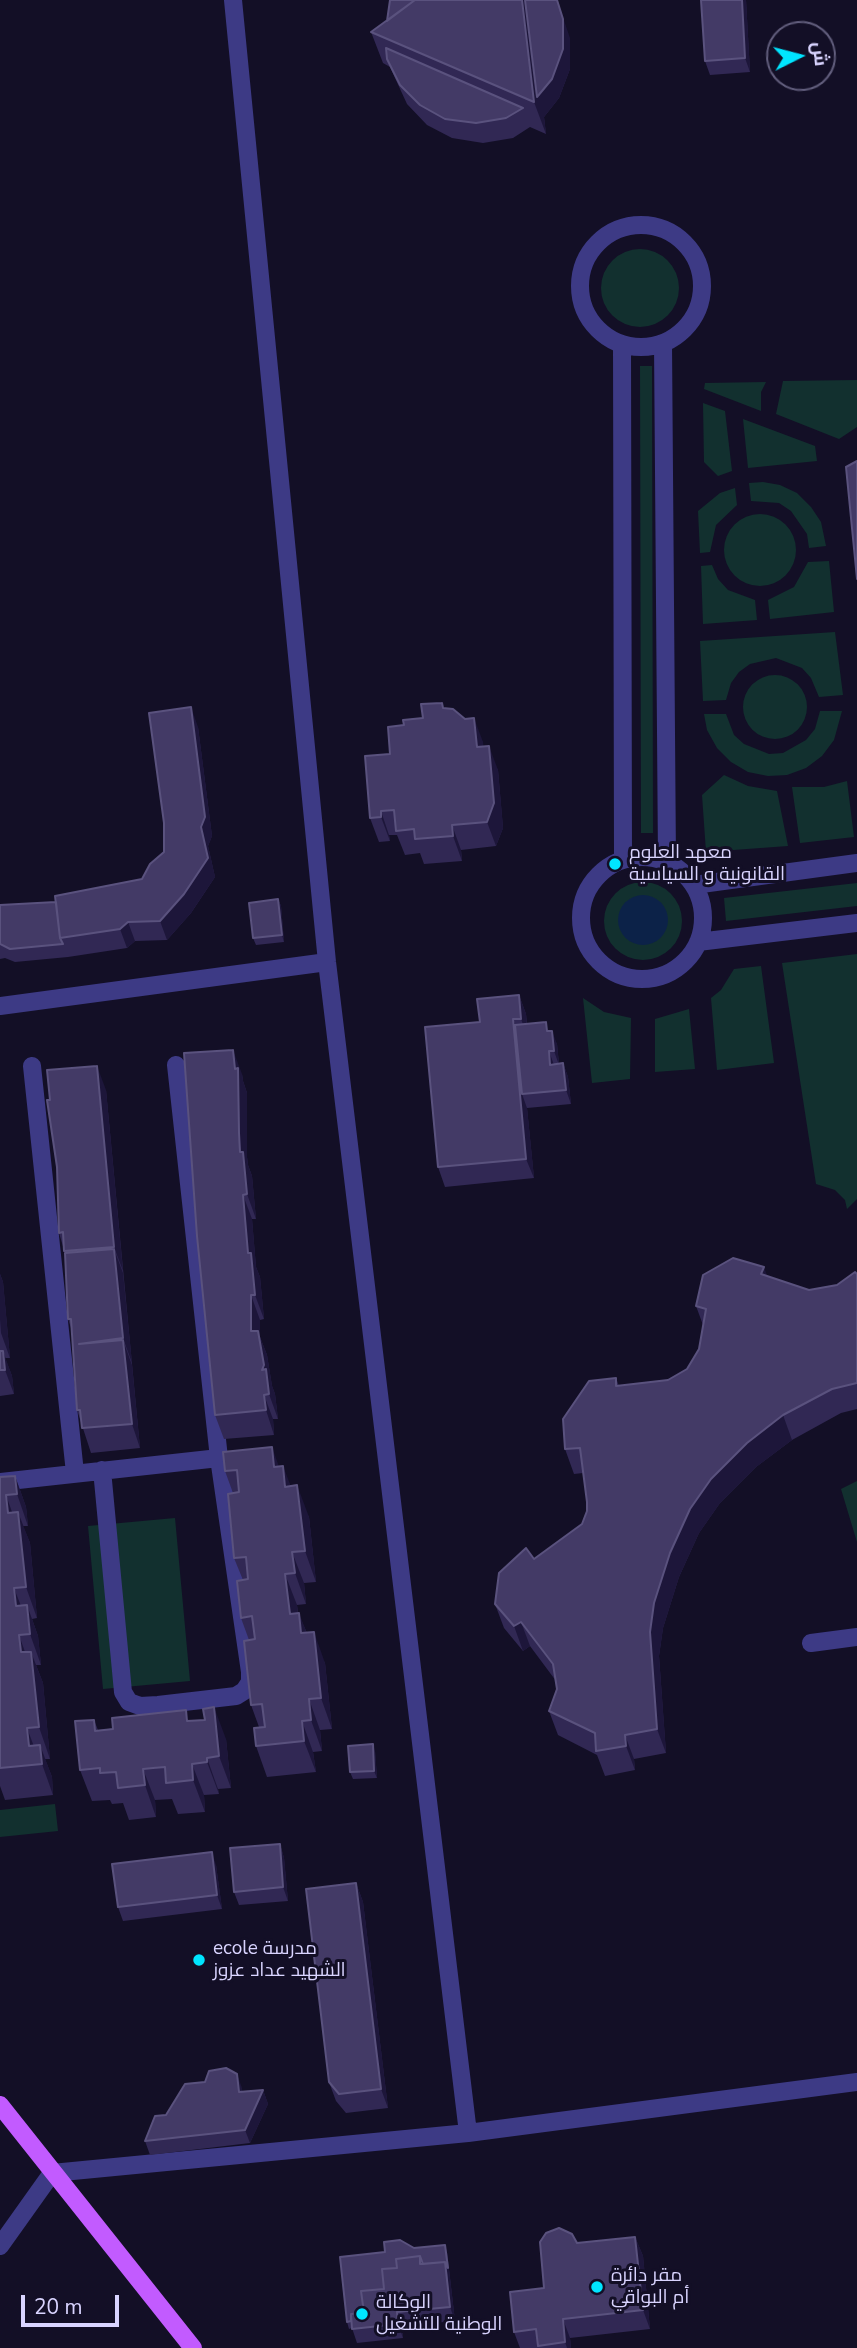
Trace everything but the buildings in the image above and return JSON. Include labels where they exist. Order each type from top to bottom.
[{"type":"main road","points":[[0,2105],[193,2348]]},
{"type":"street","points":[[233,0],[327,962],[468,2133]]},
{"type":"street","points":[[650,225],[672,232],[689,248],[699,268],[702,291],[696,313],[682,331],[663,343],[642,348],[622,344],[601,333],[587,316],[580,294],[581,271],[591,250],[606,234],[627,226],[650,225]]},
{"type":"street","points":[[663,343],[667,862]]},
{"type":"street","points":[[622,344],[624,860]]},
{"type":"street","points":[[646,857],[667,862],[682,872],[694,885],[703,913],[698,943],[686,961],[668,974],[647,979],[625,977],[605,967],[590,951],[582,930],[582,908],[590,887],[604,870],[624,860],[646,857]]},
{"type":"street","points":[[694,885],[857,863]]},
{"type":"street","points":[[698,943],[857,923]]},
{"type":"street","points":[[0,1006],[327,962]]},
{"type":"street","points":[[102,1471],[123,1692],[129,1702],[140,1706],[158,1705],[236,1696],[244,1692],[250,1682],[219,1458],[176,1065]]},
{"type":"street","points":[[32,1066],[75,1473]]},
{"type":"street","points":[[0,1482],[219,1458]]},
{"type":"street","points":[[811,1643],[857,1637]]},
{"type":"street","points":[[0,2246],[52,2173],[468,2133],[857,2082]]},
{"type":"green space","points":[[640,249],[655,252],[672,266],[679,288],[676,303],[662,320],[640,327],[625,324],[608,310],[601,288],[604,273],[618,256]]},
{"type":"green space","points":[[640,366],[652,366],[653,833],[641,833]]},
{"type":"green space","points":[[857,380],[857,427],[839,439],[776,414],[783,381]]},
{"type":"green space","points":[[766,382],[761,392],[761,411],[704,389],[705,383]]},
{"type":"green space","points":[[703,403],[725,411],[732,471],[718,476],[704,462]]},
{"type":"green space","points":[[743,419],[815,446],[817,461],[748,468]]},
{"type":"green space","points":[[749,483],[780,485],[797,493],[811,507],[821,522],[826,546],[809,548],[807,534],[791,511],[779,503],[751,501]]},
{"type":"green space","points":[[735,488],[737,505],[716,525],[710,552],[700,553],[698,511],[720,493]]},
{"type":"green space","points":[[760,514],[780,520],[790,530],[796,550],[790,570],[780,580],[760,586],[740,580],[730,570],[724,550],[730,530],[740,520]]},
{"type":"green space","points":[[829,561],[834,612],[770,619],[768,600],[794,587],[808,562]]},
{"type":"green space","points":[[712,565],[718,579],[728,590],[755,600],[757,620],[703,624],[701,566]]},
{"type":"green space","points":[[835,632],[843,695],[819,697],[811,678],[802,668],[776,658],[750,664],[739,672],[731,683],[726,700],[703,701],[700,641]]},
{"type":"green space","points":[[769,675],[781,675],[798,684],[805,695],[805,719],[798,730],[781,739],[769,739],[757,734],[748,725],[743,713],[743,701],[748,689],[757,680]]},
{"type":"green space","points":[[820,711],[842,711],[834,740],[822,756],[806,768],[787,775],[768,776],[748,772],[731,762],[717,748],[707,730],[704,714],[726,714],[734,735],[744,744],[769,754],[783,753],[806,740],[815,729]]},
{"type":"green space","points":[[724,775],[748,786],[777,791],[788,846],[706,852],[702,795]]},
{"type":"green space","points":[[847,781],[854,837],[800,843],[792,787],[824,787]]},
{"type":"green space","points":[[643,882],[658,885],[675,899],[682,921],[679,936],[665,953],[643,960],[628,957],[611,943],[604,921],[607,906],[621,889]]},
{"type":"green space","points":[[857,883],[857,906],[726,921],[724,898]]},
{"type":"green space","points":[[857,954],[857,1199],[847,1209],[845,1200],[835,1190],[816,1184],[782,963]]},
{"type":"green space","points":[[761,966],[774,1063],[717,1070],[711,998],[721,990],[734,969]]},
{"type":"green space","points":[[583,998],[604,1012],[631,1018],[630,1079],[592,1083]]},
{"type":"green space","points":[[689,1009],[695,1069],[655,1072],[655,1019]]},
{"type":"green space","points":[[857,1481],[857,1542],[841,1489]]},
{"type":"green space","points":[[175,1518],[190,1681],[103,1689],[88,1526]]},
{"type":"green space","points":[[55,1804],[58,1831],[0,1837],[0,1810]]},
{"type":"water","points":[[643,895],[661,902],[668,920],[661,938],[643,945],[625,938],[618,920],[625,902]]},
{"type":"place","name":"معهد العلوم القانونية و السياسية","points":[[615,864]]},
{"type":"place","name":"ecole مدرسة الشهيد عداد عزوز","points":[[199,1960]]},
{"type":"place","name":"مقر دائرة أم البواقي","points":[[597,2287]]},
{"type":"place","name":"الوكالة الوطنية للتشغيل","points":[[362,2314]]}]
